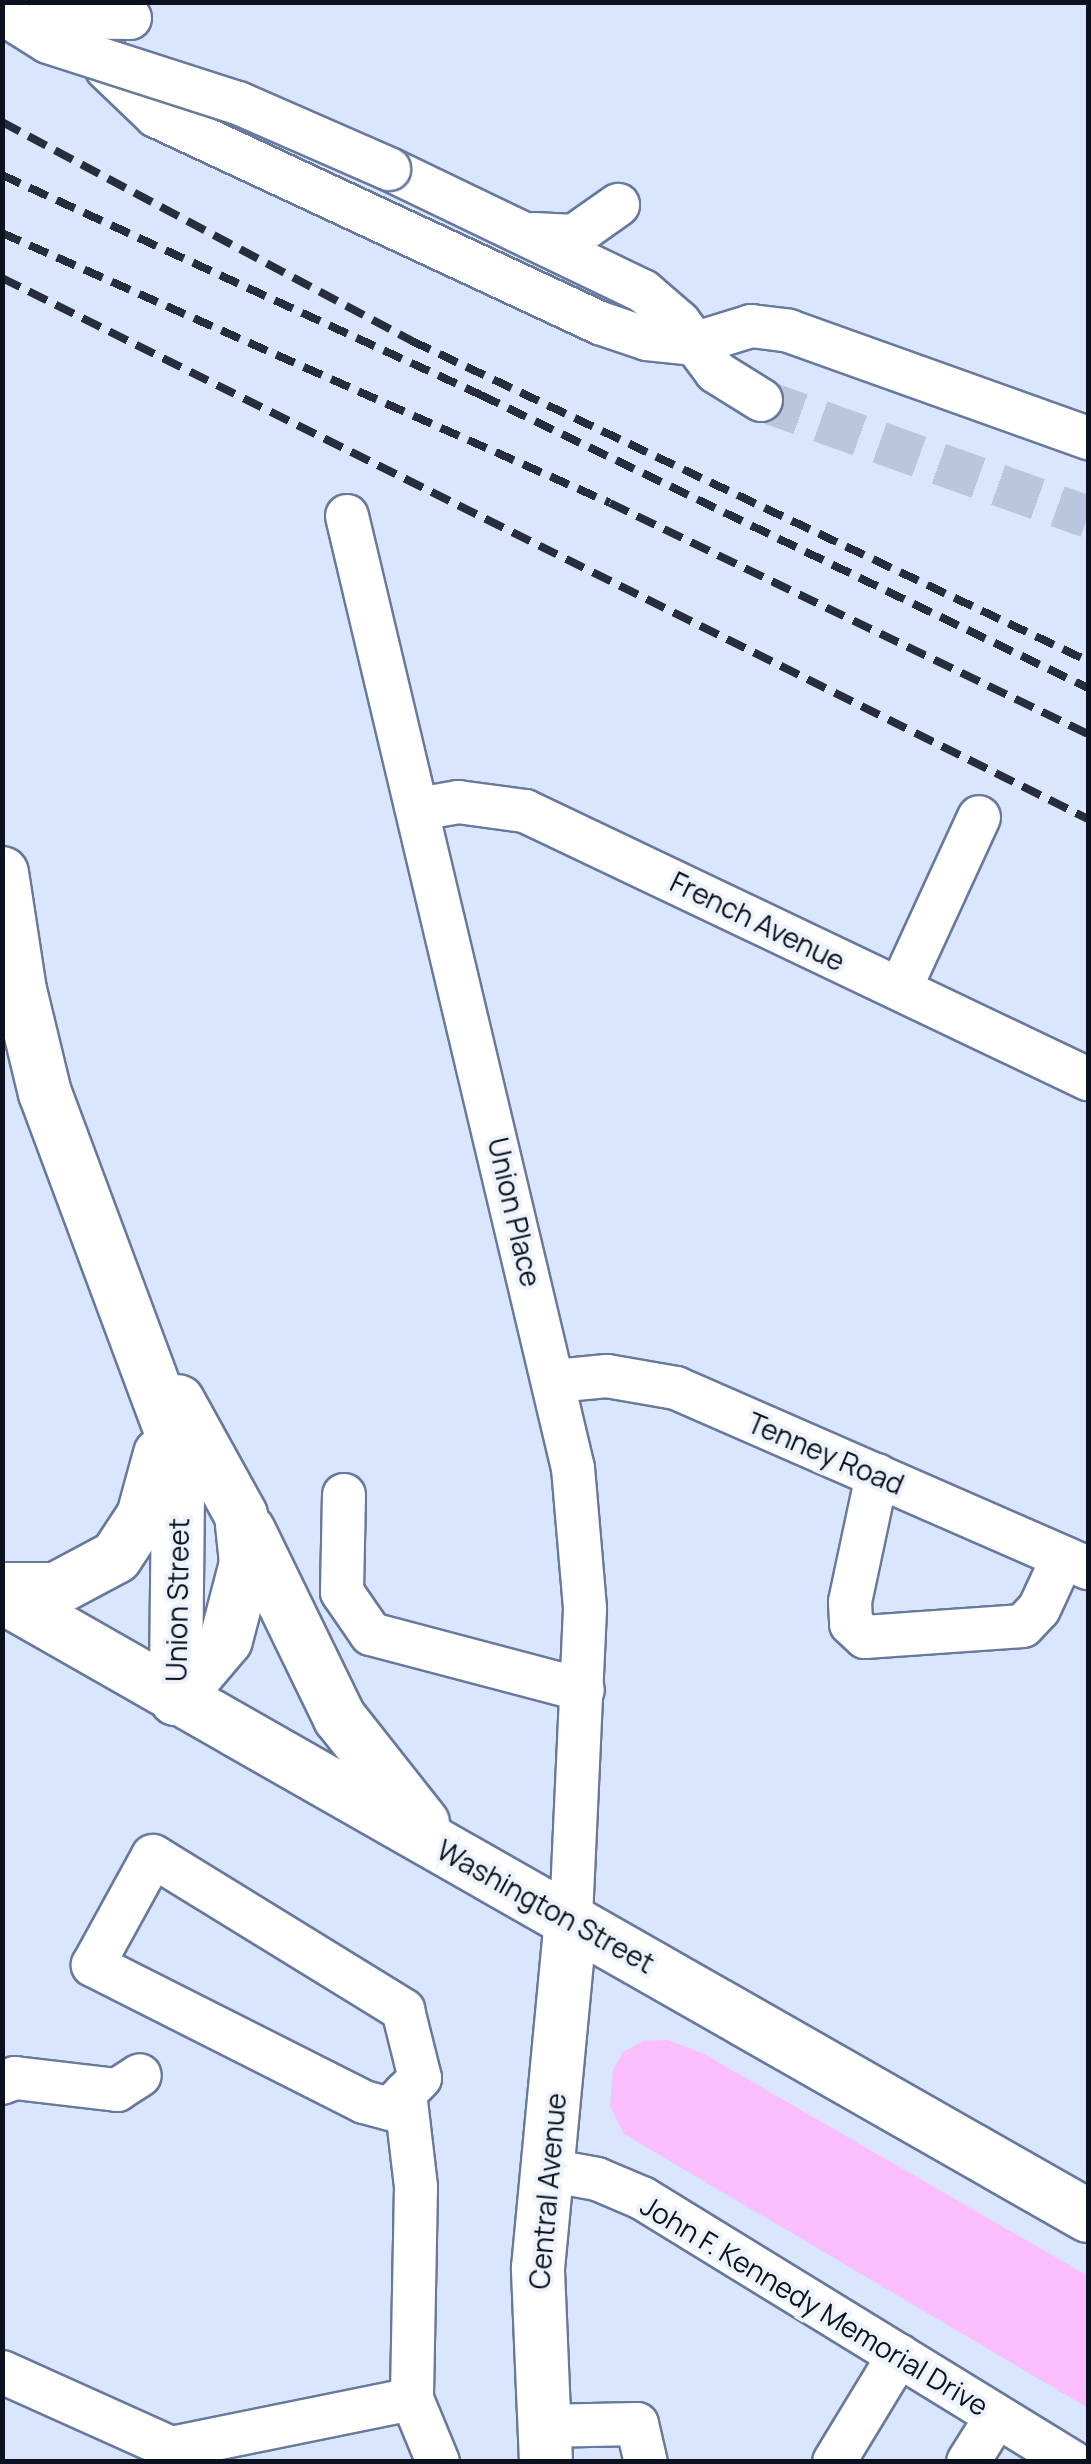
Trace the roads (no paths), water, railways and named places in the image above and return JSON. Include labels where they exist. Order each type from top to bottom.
[{"type":"main road","name":"Union Street","points":[[2,873],[20,990],[45,1093],[166,1404],[177,1462],[176,1698]]},
{"type":"main road","name":"Union Street","points":[[128,1312],[241,1515],[246,1563],[237,1613],[211,1661],[176,1698]]},
{"type":"main road","points":[[2,1588],[31,1592],[78,1582],[116,1557],[143,1516],[162,1435],[128,1312]]},
{"type":"main road","points":[[241,1515],[340,1718],[451,1854]]},
{"type":"main road","name":"Washington Street","points":[[2,1598],[1088,2216]]},
{"type":"main road","name":"Central Avenue","points":[[544,2444],[536,2331],[571,1920]]},
{"type":"street","points":[[9,2],[47,17],[118,10],[101,49],[107,69],[156,116],[600,323],[694,344],[751,326],[790,331],[1088,438]]},
{"type":"street","points":[[2,13],[48,42],[238,103],[520,230],[643,291],[716,372],[760,400]]},
{"type":"street","points":[[520,230],[574,236],[618,205]]},
{"type":"street","name":"Union Place","points":[[348,516],[555,1381],[580,1514],[583,1690],[571,1920]]},
{"type":"street","name":"French Avenue","points":[[419,810],[458,802],[525,811],[1088,1079]]},
{"type":"street","points":[[900,989],[979,817]]},
{"type":"street","name":"Tenney Road","points":[[555,1381],[607,1376],[665,1385],[1076,1562]]},
{"type":"street","points":[[877,1476],[850,1602],[852,1624],[865,1637],[1023,1626],[1076,1562]]},
{"type":"street","points":[[344,1494],[342,1592],[371,1634],[583,1690]]},
{"type":"street","points":[[153,1856],[403,2010],[420,2078],[405,2093],[390,2109],[364,2102],[93,1965],[153,1856]]},
{"type":"street","points":[[2,2083],[15,2078],[117,2090],[140,2075]]},
{"type":"street","points":[[405,2093],[416,2188],[412,2399],[438,2462]]},
{"type":"street","name":"John F. Kennedy Memorial Drive","points":[[548,2170],[597,2179],[642,2198],[1072,2462]]},
{"type":"street","points":[[834,2462],[898,2355]]},
{"type":"street","points":[[2,2372],[169,2455],[412,2399]]},
{"type":"street","points":[[968,2462],[997,2416]]},
{"type":"street","points":[[544,2444],[637,2424],[646,2462]]},
{"type":"tunnel","points":[[761,400],[1088,517]]},
{"type":"railway","points":[[2,122],[412,341],[1088,661]]},
{"type":"railway","points":[[2,175],[481,395],[1088,688]]},
{"type":"railway","points":[[2,233],[610,503],[1088,734]]},
{"type":"railway","points":[[2,278],[1088,819]]}]
